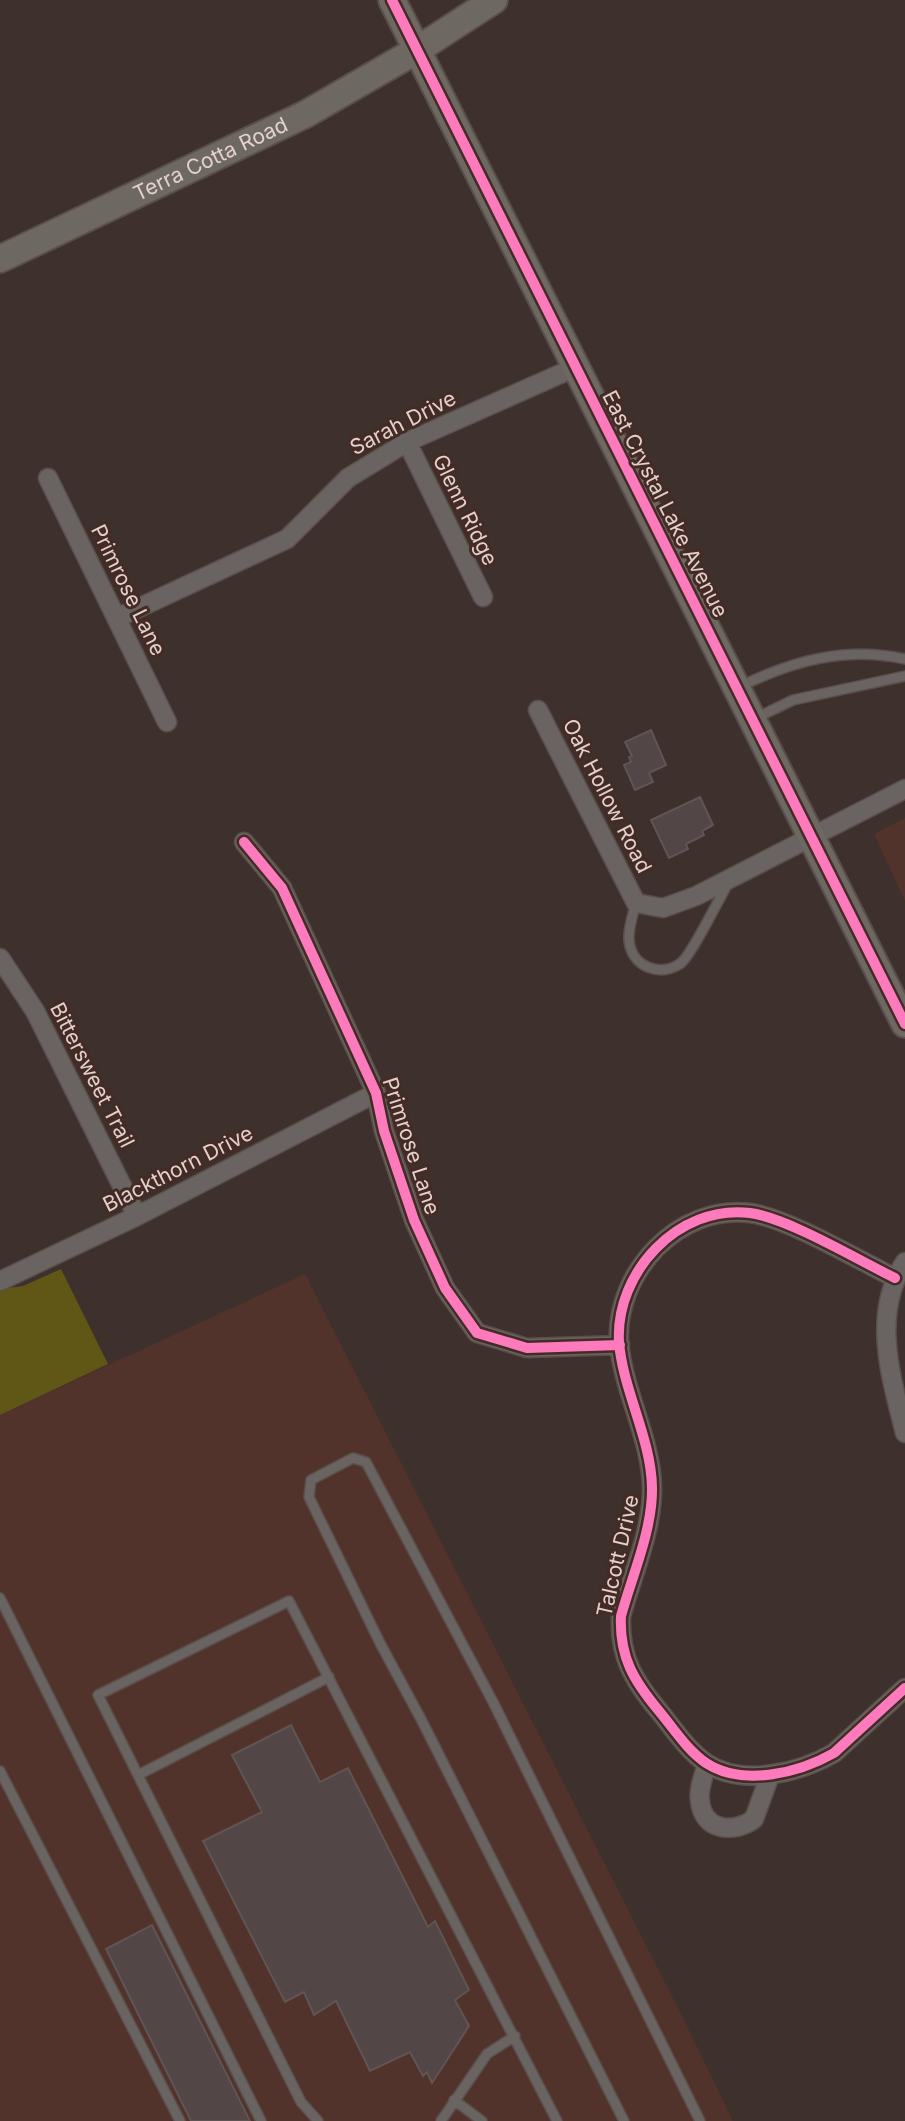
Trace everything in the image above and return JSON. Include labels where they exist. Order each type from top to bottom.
[{"type":"street","name":"East Crystal Lake Avenue","points":[[392,0],[905,1024]]},
{"type":"street","name":"Terra Cotta Road","points":[[0,259],[306,114],[416,50],[494,0]]},
{"type":"street","name":"Sarah Drive","points":[[117,618],[287,539],[348,478],[407,442],[576,367]]},
{"type":"street","name":"Glenn Ridge","points":[[407,442],[482,597]]},
{"type":"street","name":"Primrose Lane","points":[[48,478],[167,722]]},
{"type":"street","name":"Oak Hollow Road","points":[[538,710],[636,903],[663,908],[696,896],[904,790]]},
{"type":"street","name":"Primrose Lane","points":[[244,842],[282,888],[376,1093],[384,1131],[414,1220],[445,1288],[477,1333],[527,1348],[620,1345]]},
{"type":"street","name":"Bittersweet Trail","points":[[0,958],[34,1011],[137,1216]]},
{"type":"street","name":"Blackthorn Drive","points":[[0,1280],[137,1216],[376,1093]]},
{"type":"street","name":"Talcott Drive","points":[[895,1278],[770,1218],[751,1213],[726,1214],[674,1233],[650,1254],[638,1269],[621,1312],[620,1345],[652,1488],[647,1523],[621,1616],[622,1651],[636,1683],[691,1750],[707,1764],[738,1773],[770,1775],[804,1767],[834,1753],[905,1688]]},
{"type":"street","points":[[905,1262],[895,1278],[885,1339],[905,1433]]},
{"type":"street","points":[[707,1764],[700,1792],[701,1808],[710,1822],[724,1829],[738,1828],[754,1819],[770,1775]]},
{"type":"lane","points":[[737,688],[773,670],[815,658],[877,653],[905,659]]},
{"type":"lane","points":[[752,720],[793,700],[905,676]]},
{"type":"lane","name":"Oak Hollow Road","points":[[636,903],[629,940],[634,956],[646,968],[663,971],[683,962],[731,878]]},
{"type":"lane","points":[[624,2121],[380,1643],[309,1497],[311,1480],[353,1458],[366,1462],[425,1571],[700,2121]]},
{"type":"lane","points":[[0,1598],[261,2121]]},
{"type":"lane","points":[[318,2121],[301,2102],[98,1695],[289,1601],[557,2121]]},
{"type":"lane","points":[[138,1775],[329,1677]]},
{"type":"lane","points":[[0,1771],[180,2121]]},
{"type":"lane","points":[[441,2121],[487,2054],[514,2036]]},
{"type":"lane","points":[[454,2100],[482,2121]]},
{"type":"shaded area","points":[[905,818],[905,901],[874,834]]},
{"type":"shaded area","points":[[61,1269],[108,1364],[0,1415],[0,1289],[23,1286]]},
{"type":"shaded area","points":[[305,1274],[733,2121],[0,2121],[0,1415]]},
{"type":"building","points":[[651,730],[666,765],[649,773],[653,782],[635,790],[624,765],[631,762],[629,757],[632,756],[625,742]]},
{"type":"building","points":[[700,797],[713,825],[702,831],[704,835],[686,844],[688,849],[669,858],[651,820]]},
{"type":"building","points":[[291,1725],[320,1782],[348,1768],[428,1927],[435,1921],[469,1990],[455,2000],[469,2026],[432,2083],[427,2072],[423,2076],[410,2052],[370,2071],[336,2001],[314,2015],[304,1992],[285,2002],[203,1841],[262,1812],[232,1755]]},
{"type":"building","points":[[152,1925],[250,2121],[191,2121],[106,1949]]},
{"type":"cycle path","points":[[392,0],[905,1024]]},
{"type":"cycle path","points":[[244,842],[282,888],[376,1093],[384,1131],[414,1220],[445,1288],[477,1333],[527,1348],[620,1345]]},
{"type":"cycle path","points":[[895,1278],[803,1231],[766,1216],[750,1213],[724,1213],[699,1220],[676,1232],[656,1248],[640,1268],[628,1291],[621,1316],[619,1342],[626,1378],[647,1451],[652,1487],[646,1536],[621,1616],[621,1631],[626,1656],[635,1679],[681,1739],[706,1763],[737,1774],[754,1776],[788,1771],[834,1753],[905,1688]]}]
